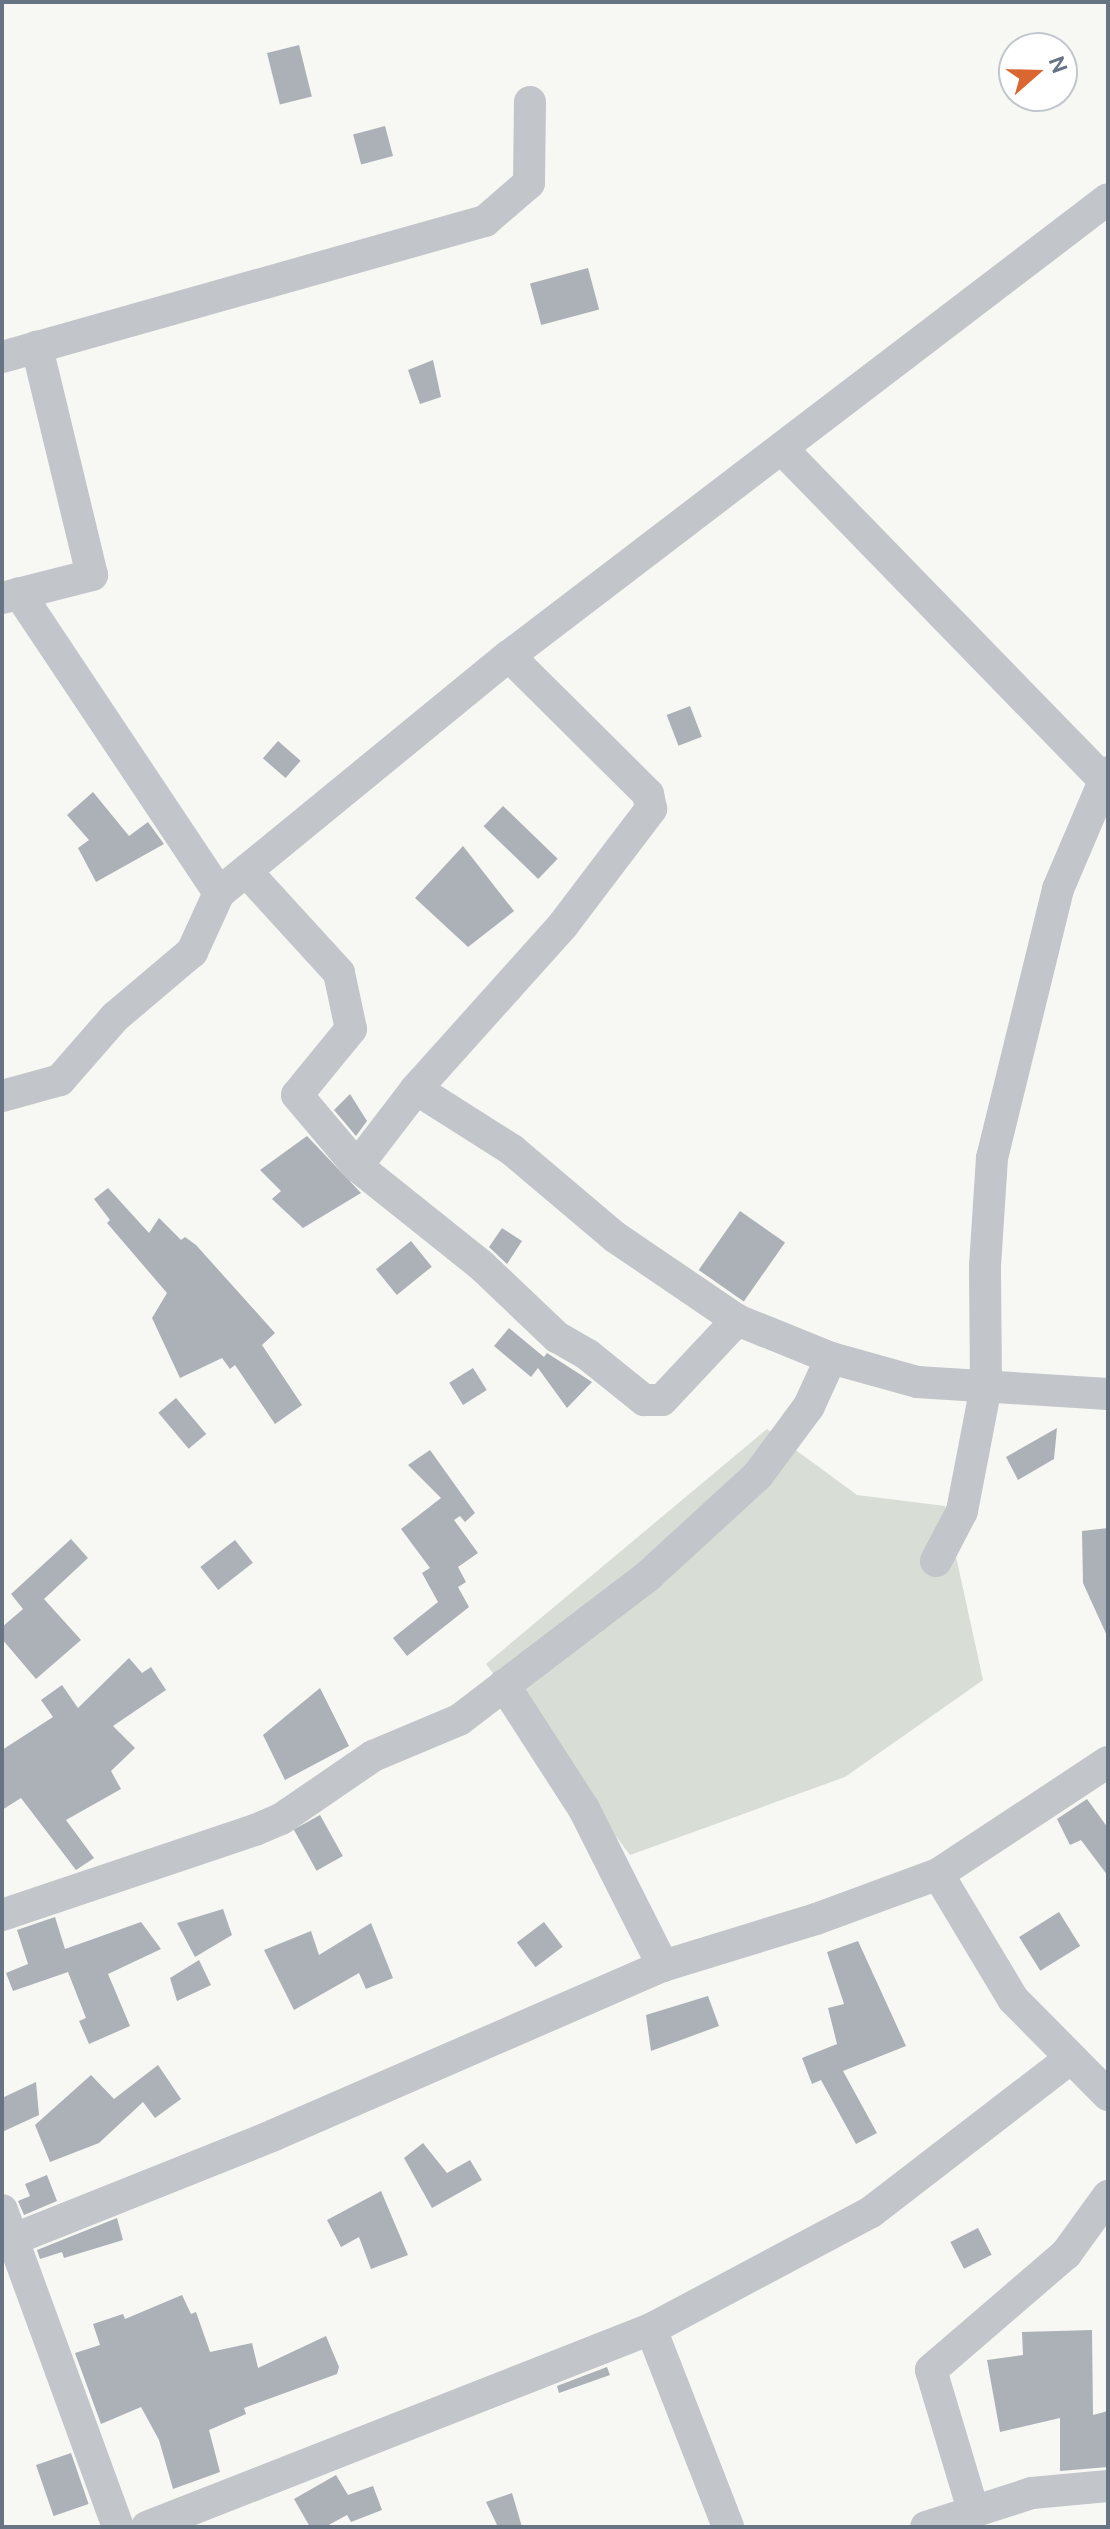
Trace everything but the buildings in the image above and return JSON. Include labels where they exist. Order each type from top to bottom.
[{"type":"street","points":[[2,357],[485,221],[529,183],[530,102]]},
{"type":"street","points":[[2,1096],[60,1080],[115,1017],[192,952],[219,893],[509,656],[1108,199]]},
{"type":"street","points":[[37,347],[92,575],[11,596],[219,893]]},
{"type":"street","points":[[782,449],[1106,779],[1058,889],[992,1158],[985,1266],[986,1386],[962,1511],[936,1561]]},
{"type":"street","points":[[357,1166],[416,1089],[563,925],[651,809],[648,794],[509,656]]},
{"type":"street","points":[[246,871],[339,973],[351,1029],[297,1095],[357,1166],[481,1265],[557,1337],[588,1355],[644,1400],[662,1400],[737,1320]]},
{"type":"street","points":[[416,1089],[512,1150],[615,1237],[737,1320],[831,1358],[917,1382],[1108,1394]]},
{"type":"street","points":[[2,1915],[281,1819],[373,1756],[459,1720],[649,1575],[758,1475],[809,1406],[831,1358]]},
{"type":"street","points":[[504,1685],[584,1809],[663,1966]]},
{"type":"street","points":[[118,2527],[5,2231],[274,2135],[663,1966],[816,1919],[938,1874],[1108,1762]]},
{"type":"street","points":[[938,1874],[1013,1999],[1108,2095]]},
{"type":"street","points":[[147,2527],[651,2329],[871,2212],[1070,2059]]},
{"type":"street","points":[[973,2510],[931,2370],[1066,2254],[1108,2196]]},
{"type":"street","points":[[651,2329],[728,2527]]},
{"type":"street","points":[[926,2527],[1032,2493],[1108,2486]]},
{"type":"shaded area","points":[[767,1429],[857,1495],[945,1506],[983,1680],[845,1777],[630,1855],[486,1664]]}]
